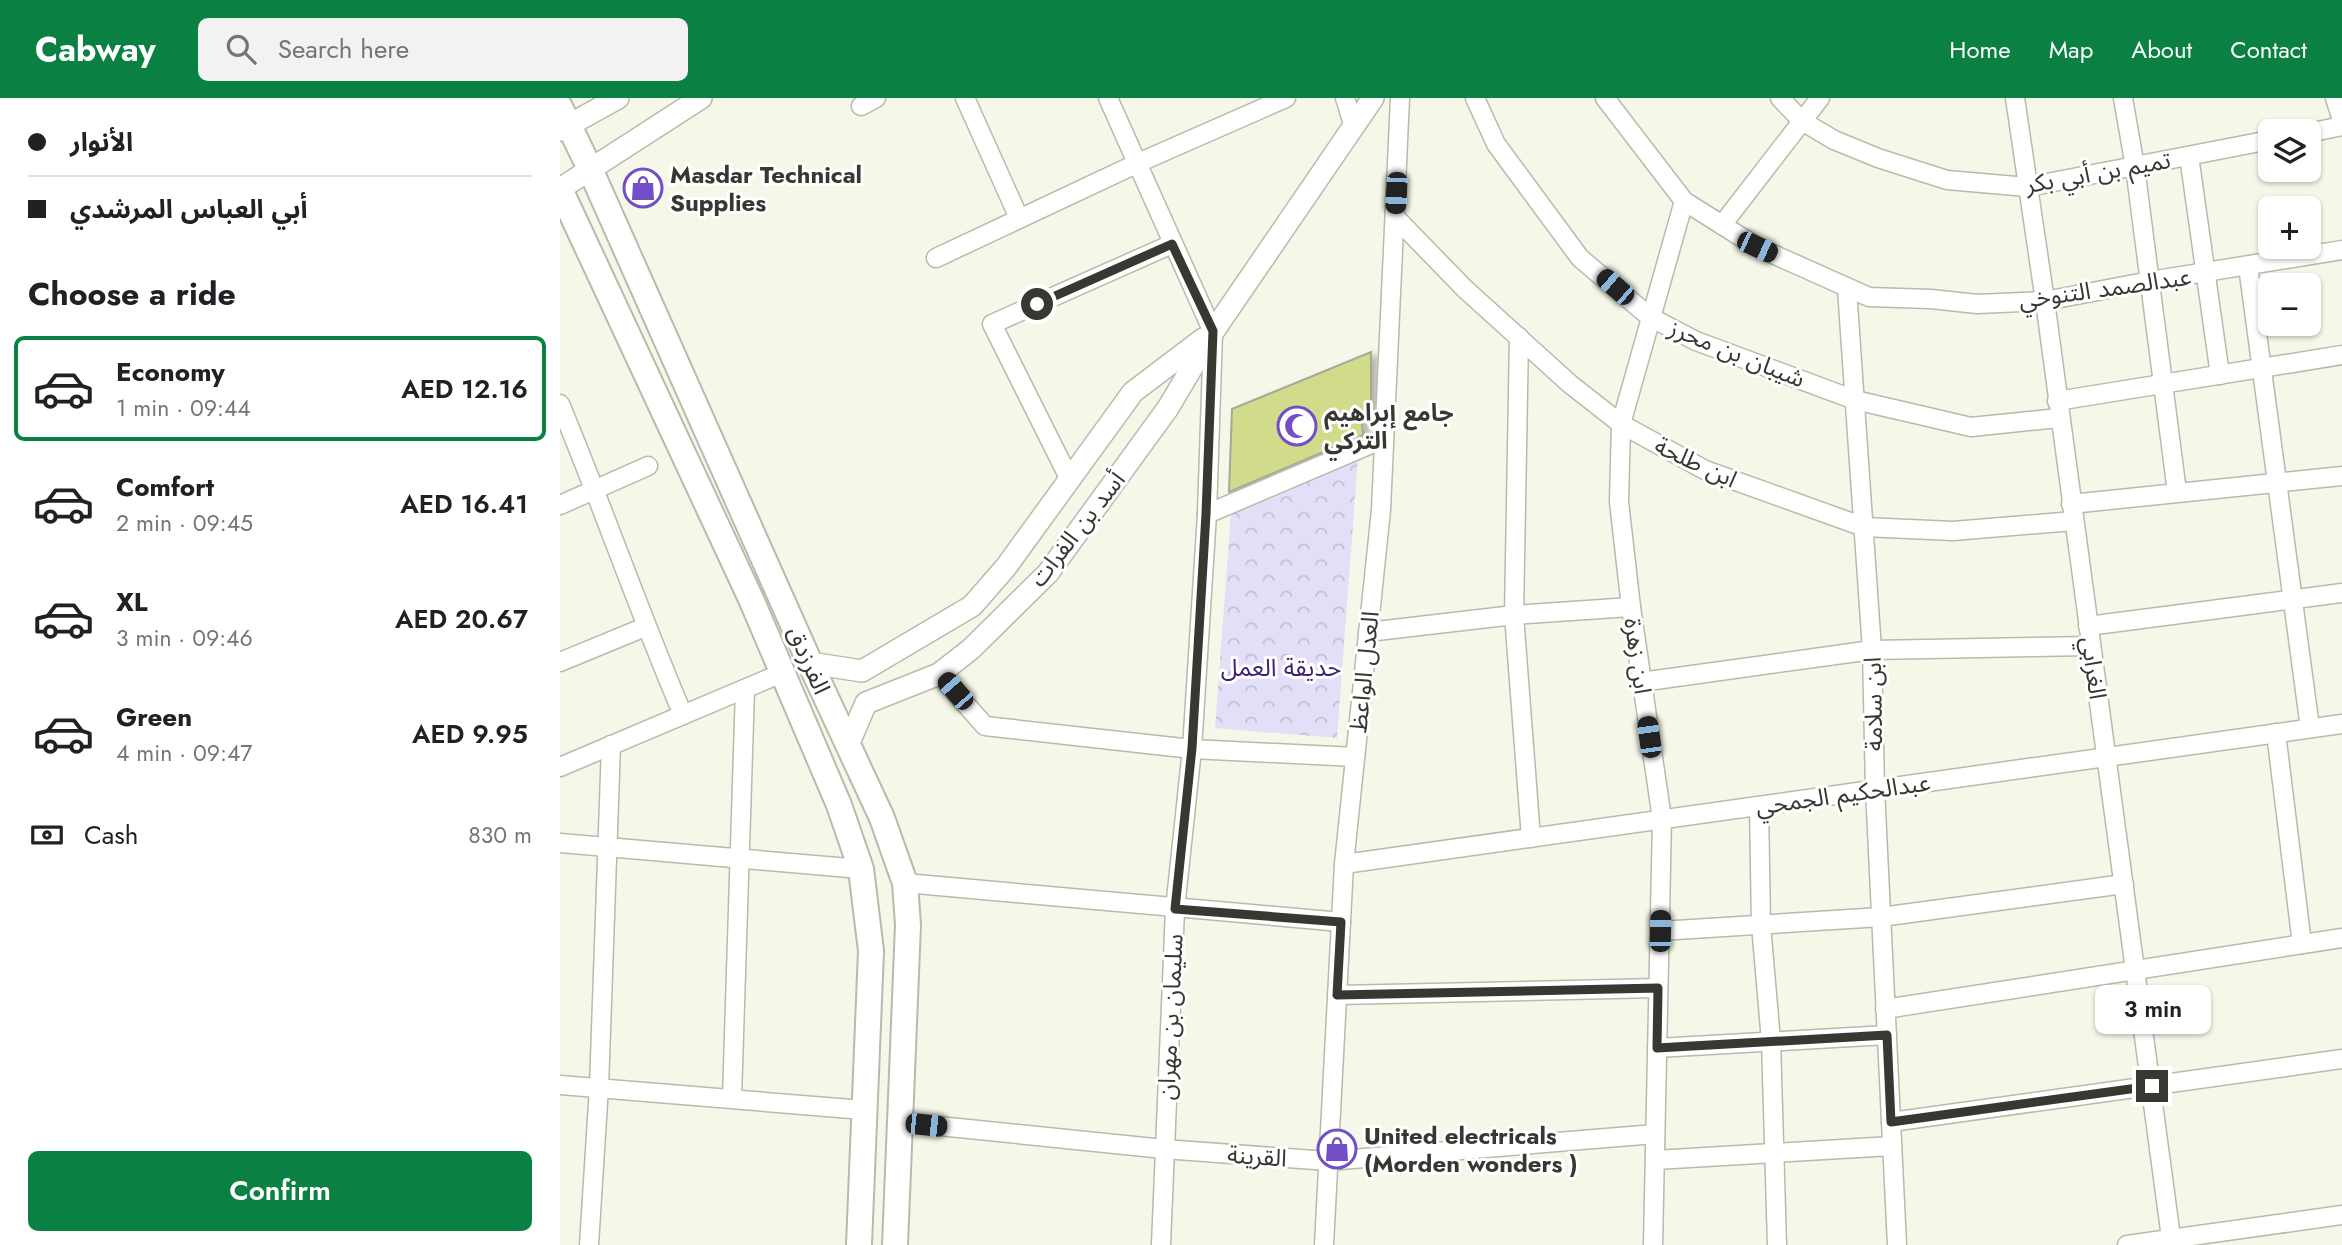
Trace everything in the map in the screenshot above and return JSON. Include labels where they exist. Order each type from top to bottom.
[{"type":"main road","name":"الفرزدق","points":[[563,121],[591,171],[882,818],[905,883],[908,925],[895,1245]]},
{"type":"main road","name":"الفرزدق","points":[[560,189],[751,599],[839,805],[861,869],[871,951],[859,1245]]},
{"type":"street","points":[[563,121],[618,98]]},
{"type":"street","points":[[560,189],[701,98]]},
{"type":"street","points":[[965,98],[1019,218]]},
{"type":"street","name":"سليمان بن مهران","points":[[1108,98],[1213,331],[1206,514],[1192,748],[1175,909],[1161,1245]]},
{"type":"street","points":[[936,258],[1138,163],[1286,98]]},
{"type":"street","points":[[1345,98],[1354,127]]},
{"type":"street","name":"أسد بن الفرات","points":[[848,745],[866,704],[939,674],[971,649],[1048,573],[1168,408],[1213,331],[1373,98]]},
{"type":"street","name":"العدل الواعظ","points":[[1324,1245],[1344,864],[1381,510],[1400,98]]},
{"type":"street","name":"شيبان بن محرز","points":[[1475,98],[1496,144],[1580,258],[1650,317],[1696,341],[1855,400],[1971,427],[2058,410],[2162,384],[2342,355]]},
{"type":"street","name":"عبدالصمد التنوخي","points":[[1605,98],[1684,201],[1757,247],[1869,297],[1977,304],[2045,301],[2342,250]]},
{"type":"street","name":"تميم بن أبي بكر","points":[[1780,98],[1802,121],[1834,140],[1878,158],[1947,180],[2027,187],[2258,143]]},
{"type":"street","points":[[1722,225],[1820,98]]},
{"type":"street","name":"الغرابي","points":[[2015,98],[2174,1243]]},
{"type":"street","points":[[2123,98],[2135,167],[2177,492]]},
{"type":"street","points":[[2335,98],[2342,120]]},
{"type":"street","points":[[2321,131],[2342,127]]},
{"type":"street","points":[[2189,156],[2220,375]]},
{"type":"street","name":"ابن زهرة","points":[[1653,1245],[1662,819],[1641,682],[1619,502],[1621,424],[1684,201]]},
{"type":"street","name":"ابن طلحة","points":[[1395,217],[1465,289],[1570,384],[1621,424],[1705,470],[1864,527],[1953,531],[2177,492],[2342,476]]},
{"type":"street","points":[[1070,480],[992,324],[1172,244]]},
{"type":"street","points":[[2248,266],[2310,728]]},
{"type":"street","name":"ابن سلامة","points":[[1847,289],[1871,650],[1897,1245]]},
{"type":"street","name":"أسد بن الفرات","points":[[810,663],[862,671],[972,606],[1006,567],[1133,392],[1213,331]]},
{"type":"street","points":[[1519,337],[1514,615],[1531,838]]},
{"type":"street","points":[[560,404],[596,490],[645,627],[683,715]]},
{"type":"street","points":[[1206,514],[1383,439]]},
{"type":"street","points":[[560,505],[648,466]]},
{"type":"street","points":[[2088,626],[2342,593]]},
{"type":"street","points":[[1368,632],[1514,615],[1631,607]]},
{"type":"street","points":[[560,662],[645,627]]},
{"type":"street","points":[[1641,682],[1871,650],[2091,646]]},
{"type":"street","points":[[560,766],[782,673]]},
{"type":"street","points":[[939,674],[985,726],[1192,748],[1355,757]]},
{"type":"street","points":[[732,1098],[745,689]]},
{"type":"street","name":"عبدالحكيم الجمحي","points":[[1344,864],[2342,724]]},
{"type":"street","points":[[2276,733],[2302,944]]},
{"type":"street","points":[[589,1245],[599,1087],[611,745]]},
{"type":"street","points":[[1759,806],[1762,925],[1771,1041],[1777,1245]]},
{"type":"street","points":[[560,843],[861,869]]},
{"type":"street","points":[[905,883],[1341,922]]},
{"type":"street","points":[[1660,931],[1881,917],[2124,884]]},
{"type":"street","points":[[1885,1009],[2342,938]]},
{"type":"street","points":[[1337,995],[1658,988]]},
{"type":"street","points":[[1657,1048],[1887,1035]]},
{"type":"street","points":[[1891,1122],[2342,1059]]},
{"type":"street","points":[[560,1085],[863,1110]]},
{"type":"street","name":"القرينة","points":[[900,1122],[1164,1149],[1328,1161],[1655,1134]]},
{"type":"street","points":[[1655,1160],[1892,1146]]},
{"type":"street","points":[[2127,1245],[2174,1243],[2342,1215]]},
{"type":"green space","name":"حديقة العمل","points":[[1358,457],[1337,738],[1215,728],[1231,513]]},
{"type":"building","name":"جامع إبراهيم التركي","points":[[1371,352],[1371,410],[1361,411],[1363,435],[1229,492],[1232,409]]},
{"type":"place","name":"Masdar Technical Supplies","points":[[643,188]]},
{"type":"place","name":"جامع إبراهيم التركي","points":[[1297,426]]},
{"type":"place","name":"United electricals (Morden wonders )","points":[[1337,1149]]},
{"type":"route","points":[[1037,304],[1172,244],[1213,331],[1206,514],[1192,748],[1175,909],[1341,922],[1337,995],[1658,988],[1657,1048],[1887,1035],[1891,1122],[2152,1086]]}]
